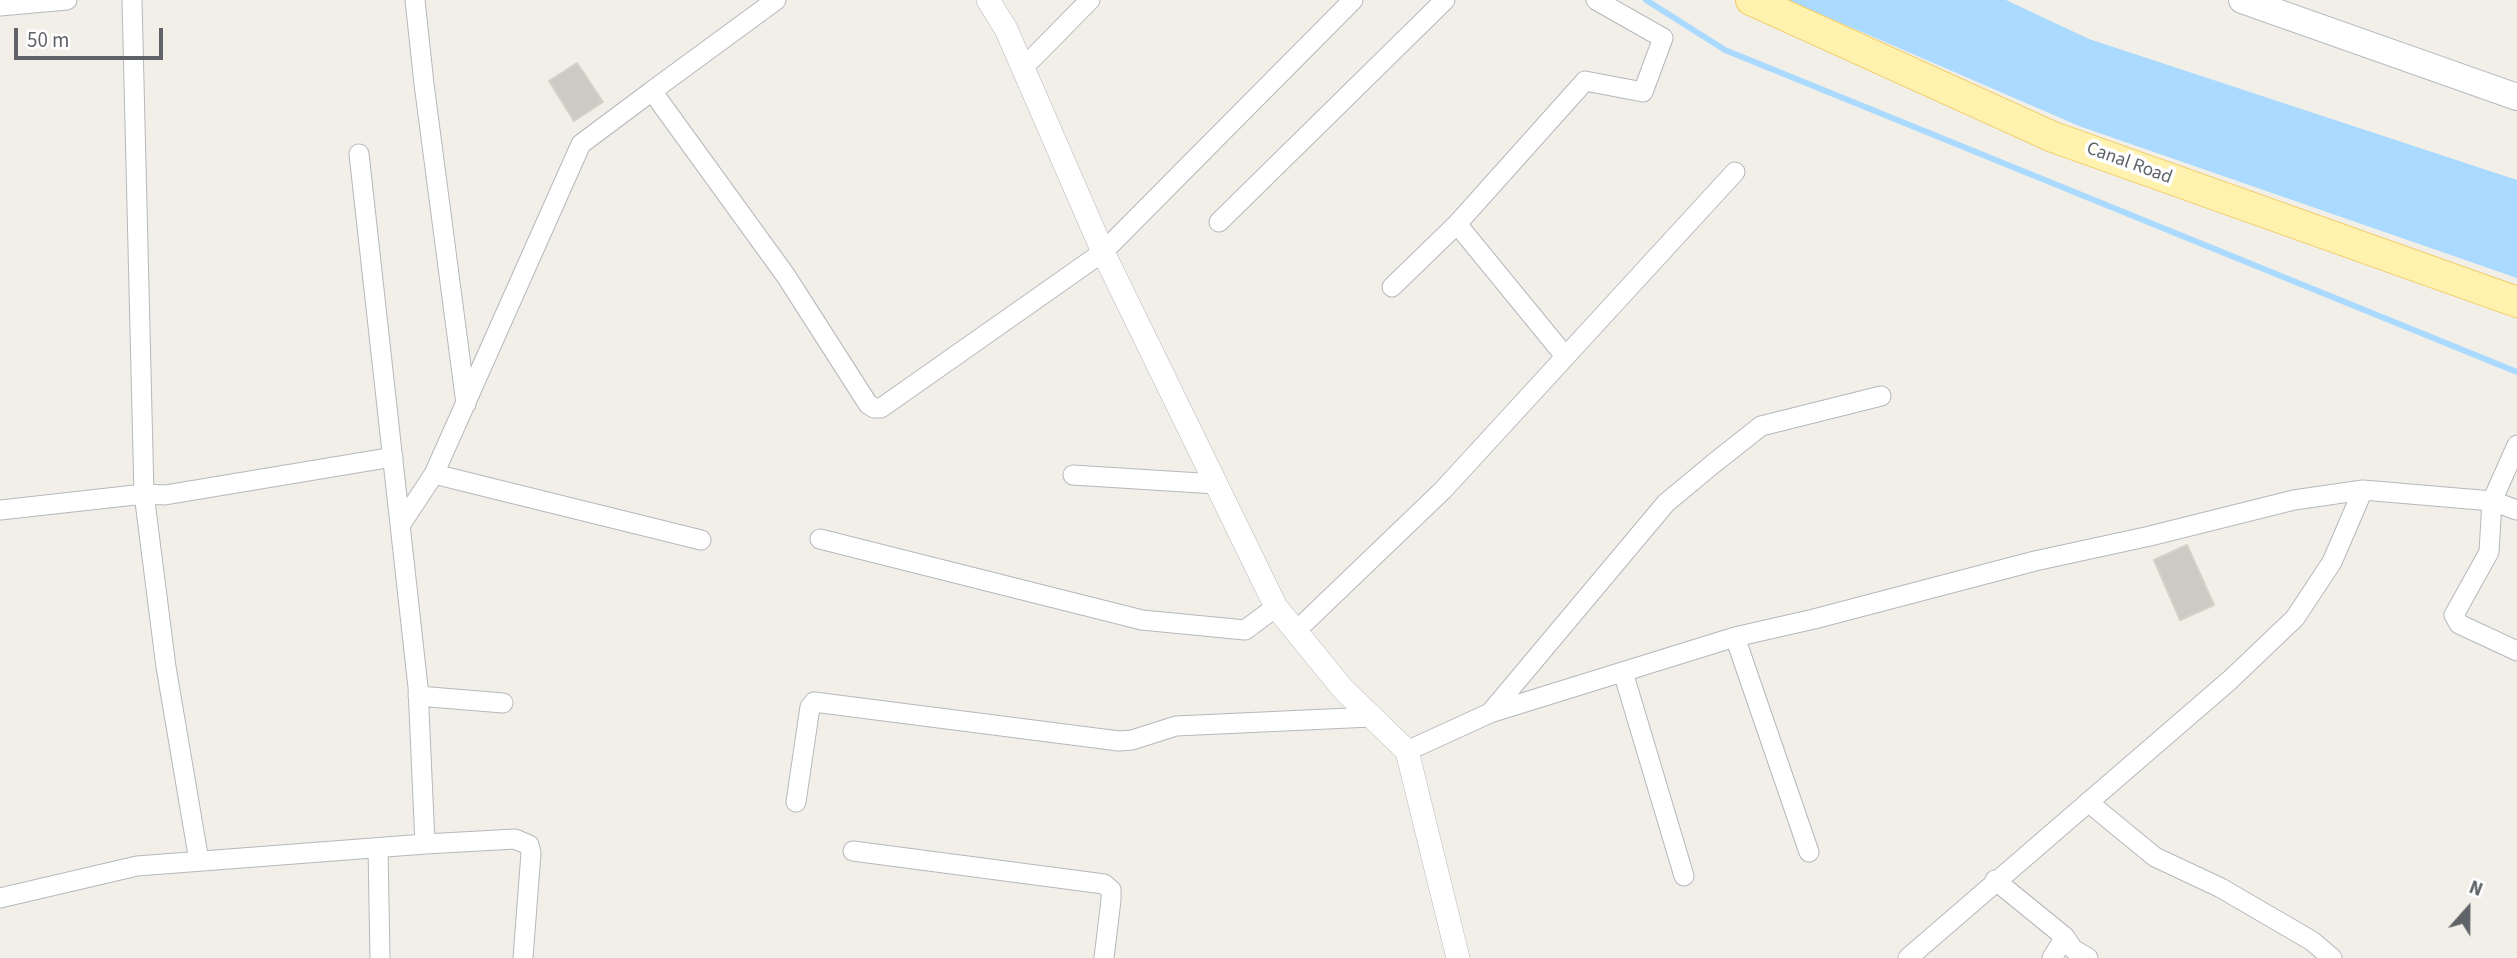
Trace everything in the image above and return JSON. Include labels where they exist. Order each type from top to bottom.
[{"type":"main road","name":"Canal Road","points":[[1751,0],[2053,137],[2517,302]]},
{"type":"main road","points":[[2242,0],[2517,97]]},
{"type":"street","points":[[0,6],[67,0]]},
{"type":"street","points":[[132,0],[144,494],[166,667],[199,861]]},
{"type":"street","points":[[415,0],[466,405]]},
{"type":"street","points":[[401,524],[434,474],[581,144],[776,0]]},
{"type":"street","points":[[988,0],[1006,29],[1103,252],[1276,607],[1343,690],[1407,751],[1458,958]]},
{"type":"street","points":[[1023,68],[1090,0]]},
{"type":"street","points":[[652,91],[786,276],[868,404],[881,408],[1103,252],[1353,0]]},
{"type":"street","points":[[1219,222],[1445,0]]},
{"type":"street","points":[[1392,288],[1457,224],[1585,81],[1643,92],[1663,38],[1596,0]]},
{"type":"street","points":[[359,154],[418,696],[425,844]]},
{"type":"street","points":[[1296,631],[1443,490],[1735,172]]},
{"type":"street","points":[[1457,224],[1566,356]]},
{"type":"street","points":[[1490,713],[1666,503],[1713,464],[1761,426],[1881,396]]},
{"type":"street","points":[[2517,445],[2492,501],[2489,551],[2454,615],[2459,624],[2517,651]]},
{"type":"street","points":[[0,510],[144,494],[165,495],[393,457]]},
{"type":"street","points":[[434,474],[701,540]]},
{"type":"street","points":[[1073,475],[1216,484]]},
{"type":"street","points":[[1407,751],[1490,713],[1735,637],[2035,561],[2294,500],[2363,490],[2492,501],[2517,510]]},
{"type":"street","points":[[1908,958],[1995,880],[2230,680],[2295,618],[2332,562],[2363,490]]},
{"type":"street","points":[[820,540],[1142,620],[1245,630],[1276,607]]},
{"type":"street","points":[[1735,637],[1809,852]]},
{"type":"street","points":[[1623,672],[1684,876]]},
{"type":"street","points":[[418,696],[503,703]]},
{"type":"street","points":[[796,802],[810,707],[814,702],[1119,741],[1132,740],[1176,726],[1371,717]]},
{"type":"street","points":[[2088,802],[2155,857],[2221,888],[2312,942],[2332,958]]},
{"type":"street","points":[[0,898],[137,866],[515,839],[529,845],[531,853],[523,958]]},
{"type":"street","points":[[378,848],[380,958]]},
{"type":"street","points":[[853,851],[1104,884],[1111,890],[1104,958]]},
{"type":"street","points":[[1995,880],[2065,937],[2073,949],[2088,958]]},
{"type":"street","points":[[2052,958],[2065,937]]},
{"type":"water","points":[[1788,0],[2006,0],[2089,39],[2517,180],[2517,278],[2079,126]]},
{"type":"building","points":[[577,63],[603,102],[574,121],[549,81]]},
{"type":"building","points":[[2187,545],[2214,605],[2180,620],[2154,560]]},
{"type":"waterway","points":[[1646,0],[1725,50],[2517,372]]}]
